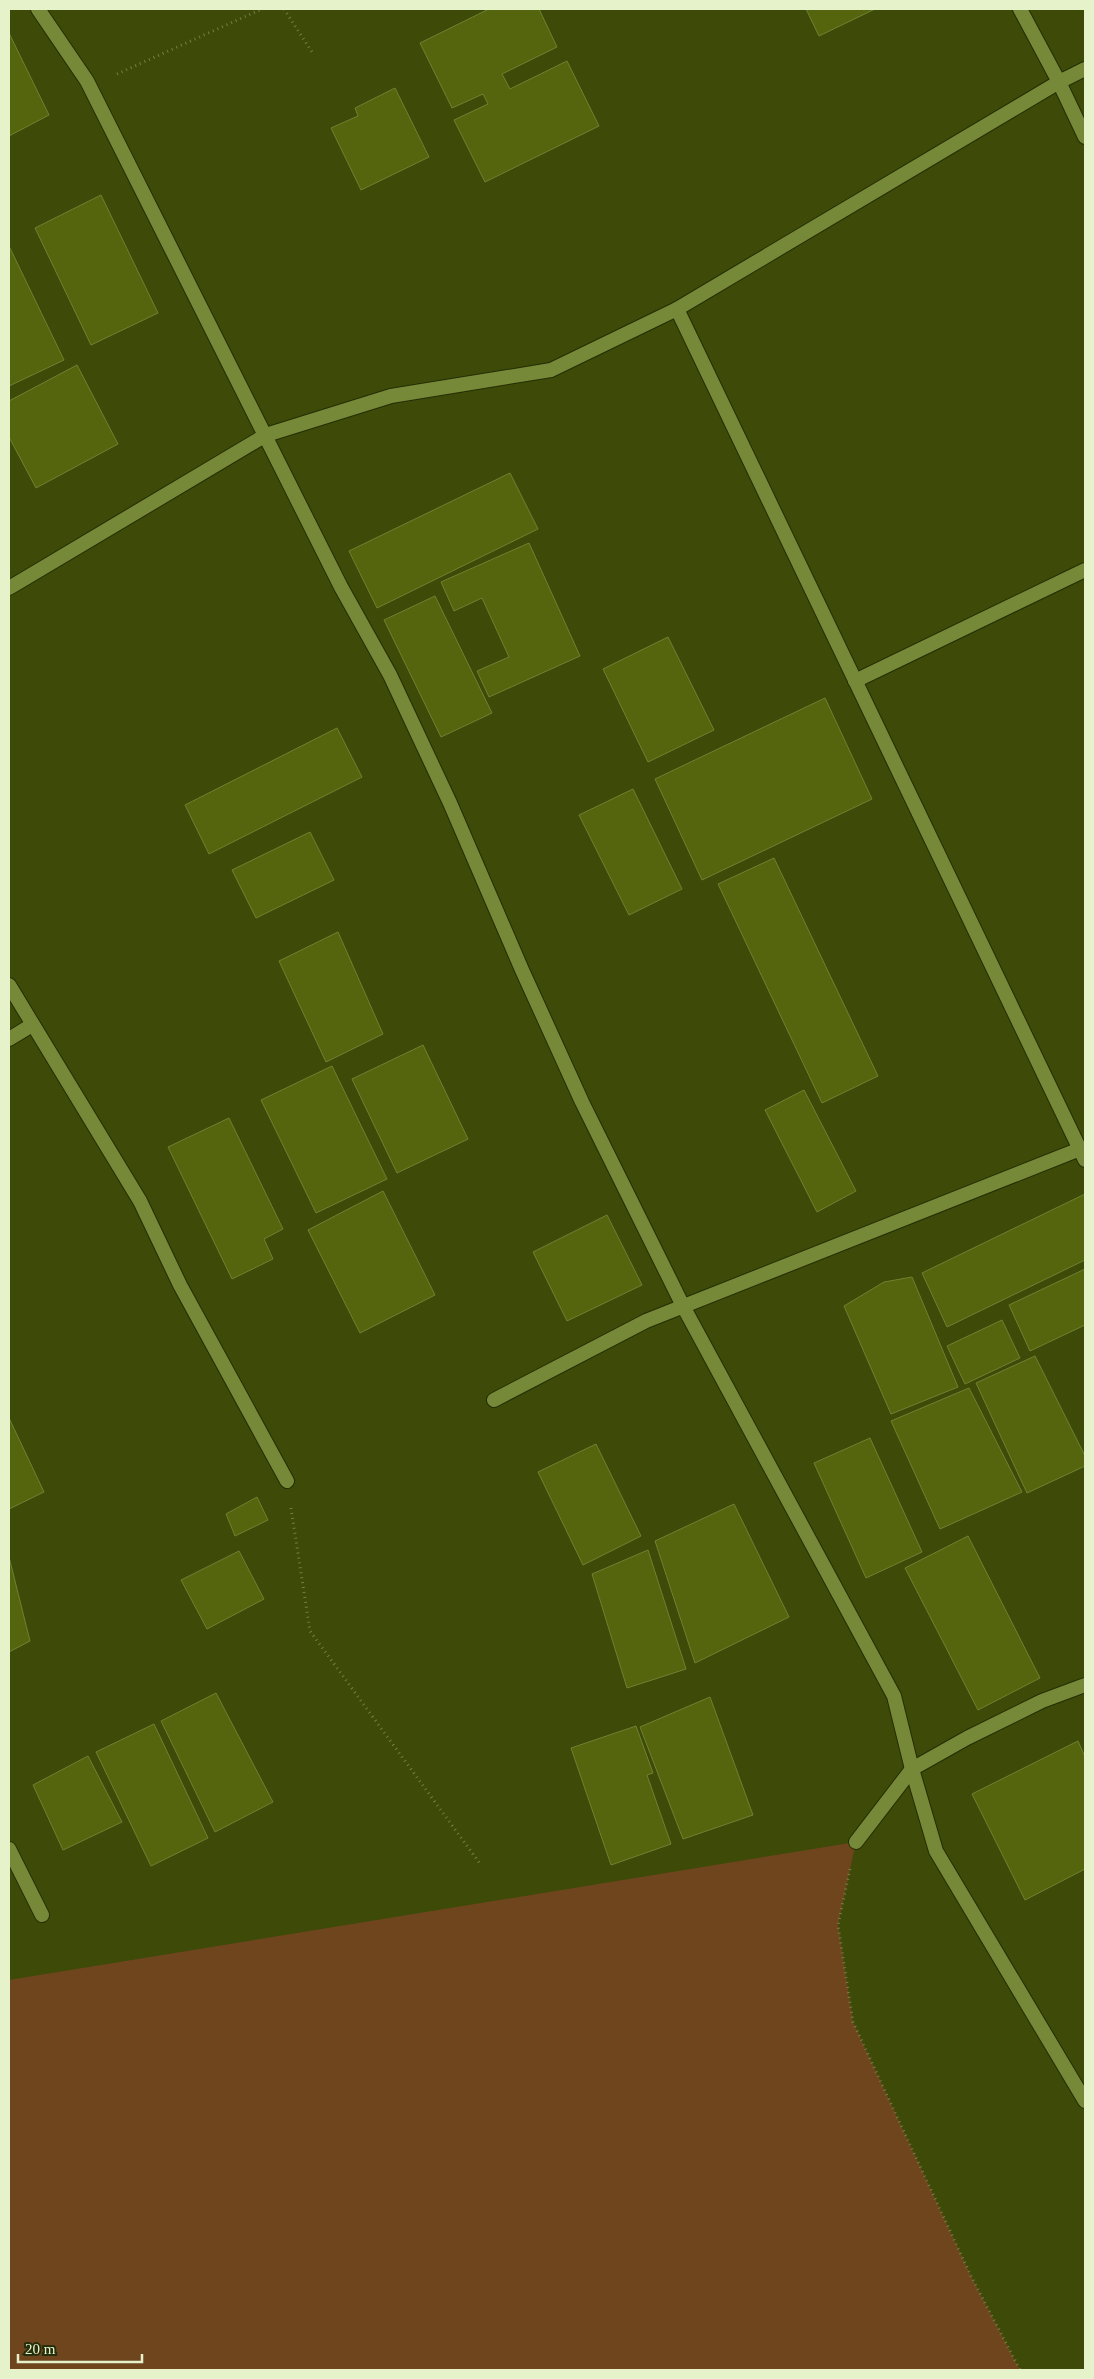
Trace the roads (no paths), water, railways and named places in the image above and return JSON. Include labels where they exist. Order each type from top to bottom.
[{"type":"street","points":[[38,9],[87,81],[341,586],[390,675],[450,803],[522,970],[582,1102],[683,1306],[894,1696],[912,1769],[936,1852],[1085,2100]]},
{"type":"street","points":[[1020,9],[1060,82],[1085,137]]},
{"type":"street","points":[[9,588],[266,435],[391,396],[551,370],[677,308],[1085,69]]},
{"type":"street","points":[[494,1400],[637,1325],[1083,1154],[677,308]]},
{"type":"street","points":[[855,681],[1085,570]]},
{"type":"street","points":[[9,985],[140,1201],[180,1285],[287,1481]]},
{"type":"street","points":[[9,1039],[32,1025]]},
{"type":"street","points":[[856,1842],[912,1769],[967,1738],[1042,1701],[1085,1685]]},
{"type":"street","points":[[9,1849],[42,1915]]}]
